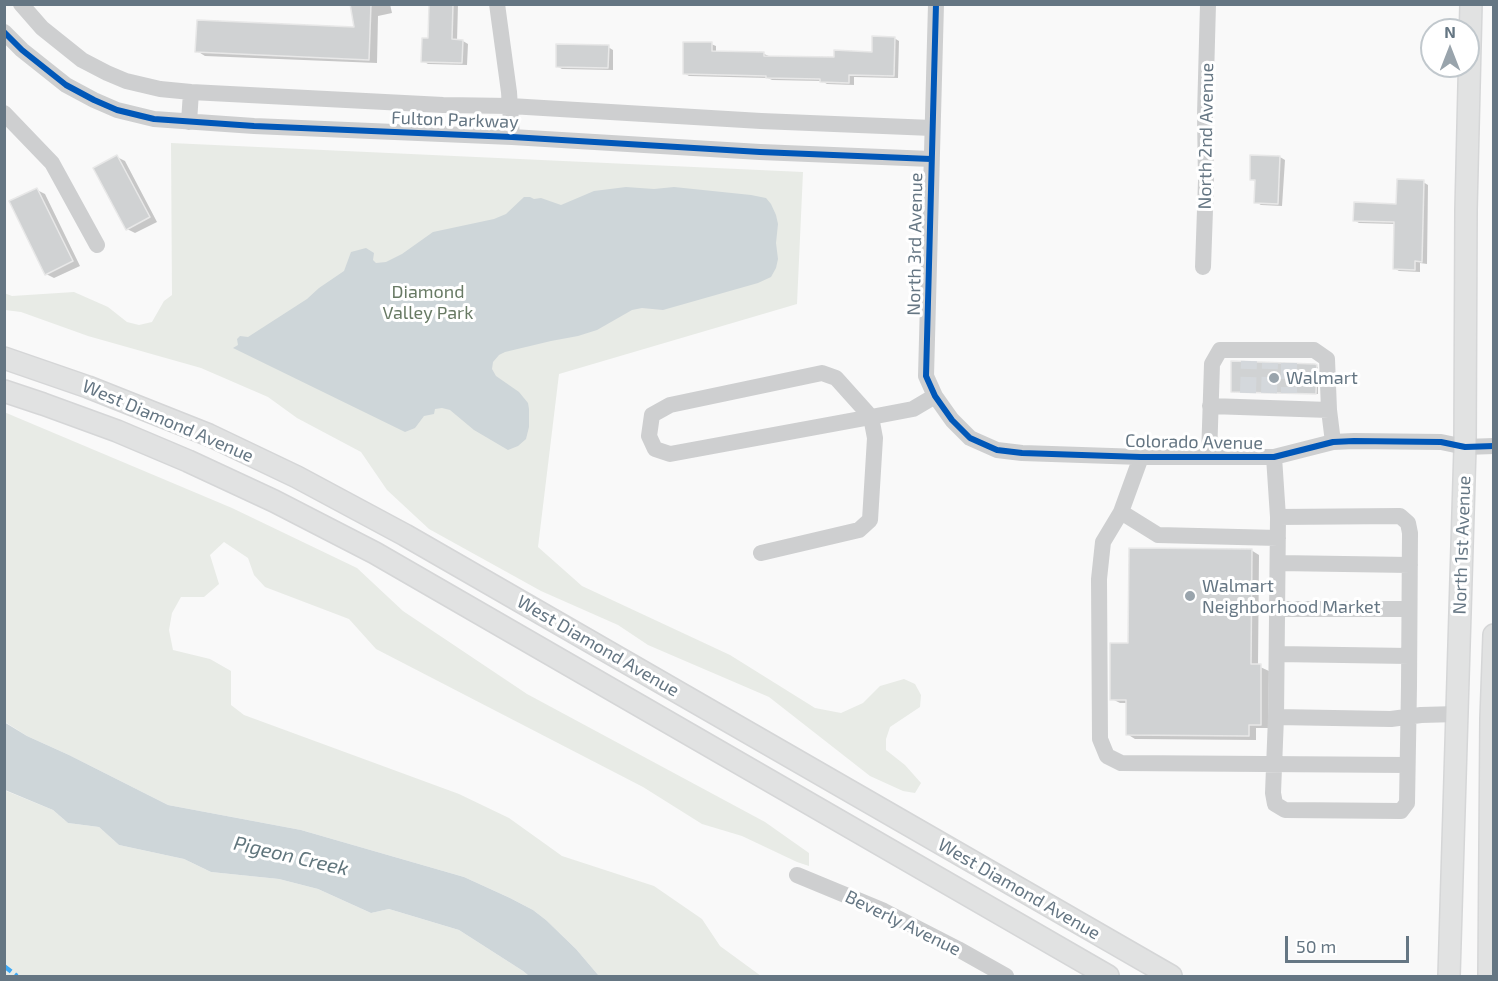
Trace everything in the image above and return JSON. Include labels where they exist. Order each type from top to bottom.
[{"type":"main road","name":"North 1st Avenue","points":[[1449,976],[1465,447],[1466,210],[1471,4]]},
{"type":"main road","name":"West Diamond Avenue","points":[[4,358],[88,387],[198,431],[297,477],[405,535],[1171,976]]},
{"type":"main road","name":"West Diamond Avenue","points":[[4,391],[117,431],[188,461],[274,501],[375,553],[1108,976]]},
{"type":"main road","points":[[1489,976],[1494,635]]},
{"type":"street","name":"Fulton Parkway","points":[[21,4],[42,28],[82,60],[126,81],[160,89],[932,128]]},
{"type":"street","points":[[497,4],[512,137]]},
{"type":"street","name":"North 3rd Avenue","points":[[926,376],[936,4]]},
{"type":"street","name":"North 2nd Avenue","points":[[1203,267],[1208,4]]},
{"type":"street","name":"Fulton Parkway","points":[[4,32],[21,50],[66,85],[117,110],[154,119],[760,152],[931,159]]},
{"type":"street","points":[[189,122],[191,92]]},
{"type":"street","points":[[4,113],[52,163],[97,245]]},
{"type":"street","points":[[1209,458],[1212,364],[1220,350],[1249,356],[1288,356],[1314,350],[1327,359],[1333,442]]},
{"type":"street","points":[[761,553],[859,530],[870,520],[875,438],[871,417],[836,378],[822,373],[670,405],[652,415],[649,436],[655,449],[670,454],[871,417],[913,409],[936,396]]},
{"type":"street","name":"Colorado Avenue","points":[[926,376],[952,420],[970,438],[997,450],[1141,457],[1274,458],[1333,442],[1441,442],[1465,447],[1494,446]]},
{"type":"street","points":[[1210,406],[1248,400],[1288,401],[1329,410]]},
{"type":"street","points":[[1141,457],[1121,512],[1103,542],[1099,579],[1100,739],[1107,756],[1121,763],[1407,765]]},
{"type":"street","points":[[1274,458],[1278,517],[1273,793],[1275,804],[1285,810],[1401,811],[1407,803],[1410,565],[1408,523],[1400,516],[1278,517]]},
{"type":"street","points":[[1121,512],[1158,535],[1278,538]]},
{"type":"street","points":[[1278,563],[1410,565]]},
{"type":"street","points":[[1278,609],[1409,609]]},
{"type":"street","points":[[1277,654],[1409,656]]},
{"type":"street","points":[[1276,717],[1391,718],[1457,714]]},
{"type":"street","name":"Beverly Avenue","points":[[797,875],[884,911],[1006,976]]},
{"type":"green space","name":"Diamond Valley Park","points":[[171,143],[803,172],[797,304],[559,374],[538,547],[582,586],[730,655],[815,708],[841,713],[863,703],[880,686],[904,679],[915,684],[921,695],[920,707],[890,727],[886,739],[886,750],[905,765],[921,783],[915,793],[903,791],[870,776],[769,697],[648,645],[618,625],[541,591],[429,529],[387,490],[361,452],[297,418],[268,397],[201,368],[88,336],[21,312],[5,310],[4,293],[12,296],[74,292],[108,307],[127,322],[139,325],[152,322],[164,301],[172,295]]},
{"type":"green space","points":[[4,412],[232,508],[357,568],[403,611],[527,694],[765,822],[809,853],[809,866],[742,836],[702,824],[643,787],[376,649],[349,619],[265,587],[254,575],[248,558],[224,542],[210,555],[219,584],[204,597],[181,597],[172,613],[169,630],[173,650],[210,659],[231,671],[231,705],[244,715],[459,794],[509,818],[562,856],[654,886],[702,919],[720,946],[761,976],[599,976],[576,949],[533,910],[464,877],[301,830],[168,805],[27,736],[5,722]]},
{"type":"green space","points":[[4,790],[53,810],[68,823],[99,827],[119,845],[184,859],[211,872],[279,879],[318,889],[371,913],[389,909],[459,930],[529,976],[5,976]]},
{"type":"water","points":[[626,187],[654,189],[674,187],[766,198],[771,204],[778,224],[776,268],[771,277],[758,283],[663,310],[642,308],[632,310],[597,330],[499,355],[493,362],[492,369],[496,376],[519,392],[528,403],[529,427],[526,439],[518,446],[508,450],[474,430],[450,410],[442,408],[435,409],[434,414],[424,416],[415,428],[405,432],[233,348],[238,345],[237,339],[240,336],[248,337],[307,299],[344,271],[351,252],[366,248],[374,253],[373,260],[376,263],[386,262],[402,254],[433,232],[494,219],[506,214],[524,197],[541,198],[561,205],[594,191]]},
{"type":"water","name":"Pigeon Creek","points":[[4,722],[27,736],[168,805],[301,830],[464,877],[533,910],[576,949],[599,976],[529,976],[459,930],[389,909],[371,913],[318,889],[279,879],[211,872],[184,859],[119,845],[99,827],[68,823],[53,810],[5,790]]},
{"type":"building","points":[[350,4],[371,4],[369,60],[195,52],[197,20],[354,27]]},
{"type":"building","points":[[429,4],[453,4],[452,39],[463,40],[462,63],[421,62],[422,38],[428,38]]},
{"type":"building","points":[[872,36],[895,37],[894,76],[849,75],[849,83],[820,82],[820,79],[766,78],[766,76],[683,74],[683,42],[712,42],[712,51],[764,52],[764,56],[834,57],[834,50],[872,52]]},
{"type":"building","points":[[556,44],[609,45],[608,68],[556,67]]},
{"type":"building","points":[[117,155],[150,217],[126,230],[93,168]]},
{"type":"building","points":[[1250,155],[1280,156],[1278,204],[1254,203],[1255,180],[1250,180]]},
{"type":"building","points":[[1397,179],[1424,180],[1422,262],[1415,261],[1415,270],[1393,269],[1394,222],[1353,221],[1354,202],[1396,204]]},
{"type":"building","points":[[37,188],[73,261],[45,275],[9,201]]},
{"type":"building","name":"Walmart","points":[[1231,361],[1315,364],[1317,365],[1316,394],[1231,392]]},
{"type":"building","name":"Walmart Neighborhood Market","points":[[1129,548],[1252,549],[1251,664],[1261,664],[1261,725],[1249,725],[1249,736],[1126,735],[1126,700],[1110,700],[1110,643],[1128,643]]},
{"type":"tunnel","points":[[1248,393],[1249,361]]},
{"type":"tunnel","points":[[1269,393],[1270,363]]},
{"type":"tunnel","points":[[1289,363],[1289,393]]},
{"type":"marked path","points":[[4,966],[17,976]]},
{"type":"cycle path","points":[[936,4],[926,376],[935,396],[952,420],[970,438],[997,450],[1022,453],[1141,457],[1274,457],[1333,442],[1354,441],[1441,442],[1465,447],[1494,446]]},
{"type":"cycle path","points":[[4,32],[22,50],[66,85],[117,110],[154,119],[254,126],[931,159]]},
{"type":"place","name":"Walmart","points":[[1274,378]]},
{"type":"place","name":"Walmart Neighborhood Market","points":[[1190,596]]}]
